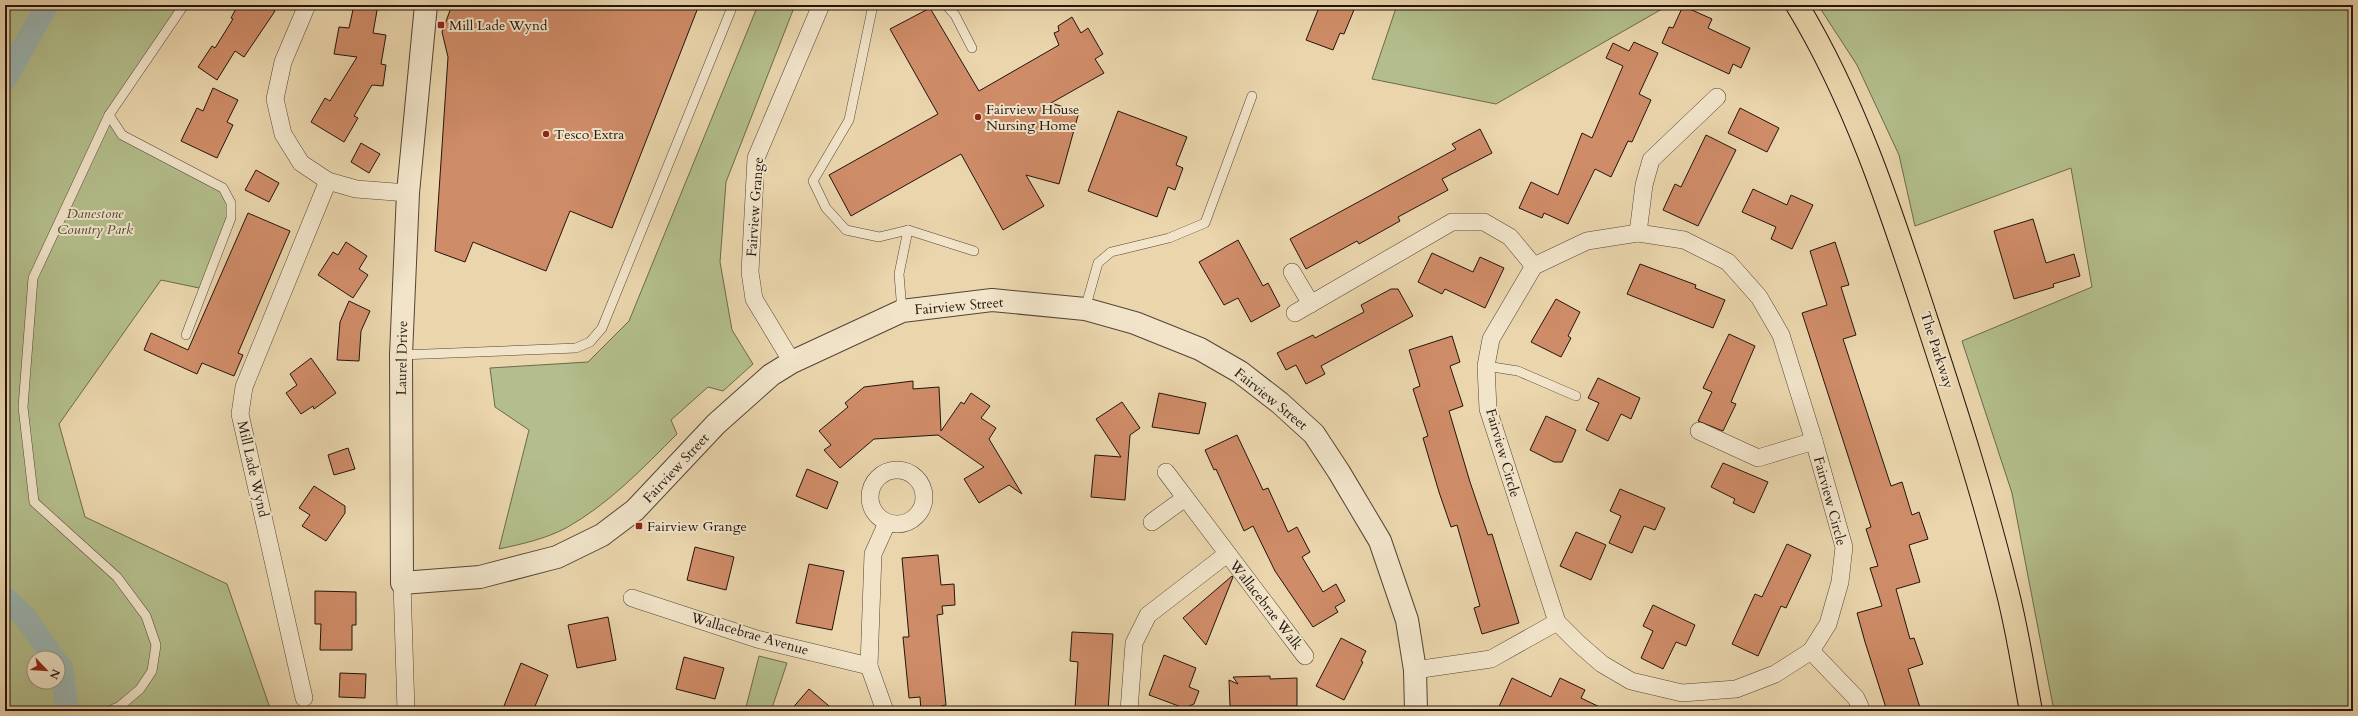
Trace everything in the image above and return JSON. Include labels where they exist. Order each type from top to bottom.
[{"type":"main road","name":"The Parkway","points":[[1797,5],[1842,92],[1875,167],[1964,432],[2007,587],[2031,711]]},
{"type":"street","points":[[306,5],[283,62],[274,99],[283,134],[301,163],[328,181],[356,189],[408,192]]},
{"type":"street","name":"Laurel Drive","points":[[406,711],[402,583],[401,355],[408,192],[426,5]]},
{"type":"street","name":"Fairview Grange","points":[[792,362],[754,299],[750,272],[756,158],[821,5]]},
{"type":"street","points":[[1638,233],[1644,185],[1651,160],[1717,97]]},
{"type":"street","name":"Mill Lade Wynd","points":[[304,698],[240,414],[244,387],[328,181]]},
{"type":"street","points":[[1295,313],[1452,222],[1484,222],[1510,237],[1534,266]]},
{"type":"street","name":"Fairview Circle","points":[[1638,233],[1684,240],[1728,262],[1760,297],[1781,335],[1814,441],[1844,547],[1840,582],[1828,624],[1810,651],[1775,674],[1736,689],[1682,693],[1632,681],[1602,664],[1557,622],[1488,409],[1486,366],[1491,339],[1534,266],[1587,241],[1638,233]]},
{"type":"street","points":[[1292,272],[1311,304]]},
{"type":"street","name":"Fairview Street","points":[[402,583],[480,577],[557,557],[602,535],[635,510],[716,424],[771,375],[792,362],[902,311],[992,300],[1085,309],[1135,323],[1200,349],[1240,372],[1280,403],[1314,434],[1340,472],[1380,541],[1407,620],[1415,670],[1416,711]]},
{"type":"street","name":"Fairview Circle","points":[[1699,431],[1758,458],[1814,441]]},
{"type":"street","name":"Wallacebrae Walk","points":[[1166,472],[1305,656]]},
{"type":"street","points":[[1152,522],[1185,498]]},
{"type":"street","points":[[885,711],[869,666],[873,554],[887,522]]},
{"type":"street","name":"Wallacebrae Walk","points":[[1129,711],[1134,643],[1148,615],[1227,554]]},
{"type":"street","name":"Wallacebrae Avenue","points":[[632,598],[757,639],[869,666]]},
{"type":"street","points":[[1415,670],[1491,659],[1557,622]]},
{"type":"street","points":[[1810,651],[1856,698],[1862,711]]},
{"type":"lane","points":[[110,711],[120,706],[140,689],[152,671],[156,645],[146,616],[117,577],[34,502],[23,407],[33,278],[109,115],[184,5]]},
{"type":"lane","points":[[401,355],[576,348],[590,342],[602,328],[733,5]]},
{"type":"lane","points":[[873,5],[849,120],[813,181],[826,208],[846,230],[879,237],[908,230],[974,250]]},
{"type":"lane","points":[[946,5],[955,15],[972,48]]},
{"type":"lane","points":[[1085,309],[1098,263],[1111,252],[1169,238],[1205,223],[1252,96]]},
{"type":"lane","points":[[109,115],[122,135],[224,188],[231,203],[231,218],[186,334]]},
{"type":"lane","points":[[902,311],[899,274],[908,230]]},
{"type":"lane","points":[[1486,366],[1518,371],[1576,396]]},
{"type":"green space","name":"Danestone Country Park","points":[[5,5],[184,5],[109,115],[122,135],[223,188],[231,203],[204,289],[161,280],[59,424],[85,517],[227,584],[271,711],[5,711]]},
{"type":"green space","points":[[758,5],[795,5],[726,182],[720,262],[732,330],[753,364],[723,391],[708,387],[671,420],[677,434],[625,485],[597,508],[558,532],[533,541],[499,549],[529,430],[495,407],[490,368],[588,362],[629,321]]},
{"type":"green space","points":[[1397,5],[1669,5],[1496,104],[1372,79]]},
{"type":"green space","points":[[1818,5],[2353,5],[2353,711],[2054,711],[2012,493],[1962,341],[2092,287],[2071,168],[1915,226],[1899,155],[1857,65]]},
{"type":"green space","points":[[759,656],[787,663],[771,711],[745,711]]},
{"type":"building","points":[[238,5],[265,5],[275,11],[244,57],[235,51],[217,80],[198,67],[212,46],[215,48],[233,19],[231,18]]},
{"type":"building","points":[[354,5],[378,5],[373,33],[386,35],[381,64],[386,65],[383,86],[372,85],[354,116],[358,118],[344,142],[311,122],[325,98],[330,101],[357,57],[334,54],[339,27],[349,28]]},
{"type":"building","name":"Tesco Extra","points":[[452,5],[699,5],[612,228],[570,211],[546,271],[473,242],[465,262],[435,251],[448,57],[442,32]]},
{"type":"building","points":[[1320,5],[1356,5],[1344,34],[1340,33],[1333,50],[1306,40]]},
{"type":"building","points":[[1683,6],[1712,19],[1708,28],[1750,48],[1741,68],[1733,64],[1729,74],[1662,43],[1669,27],[1673,28]]},
{"type":"building","name":"Fairview House Nursing Home","points":[[930,8],[979,91],[1059,45],[1054,33],[1059,31],[1058,26],[1072,17],[1081,33],[1088,28],[1103,54],[1095,59],[1104,73],[1051,103],[1079,112],[1059,184],[1026,175],[1044,206],[1003,230],[961,154],[851,216],[829,175],[938,114],[890,29]]},
{"type":"building","points":[[1634,42],[1658,53],[1639,94],[1651,100],[1632,142],[1628,141],[1611,177],[1595,169],[1568,224],[1544,213],[1542,218],[1519,208],[1531,182],[1558,195],[1582,133],[1592,138],[1623,66],[1606,58],[1613,43],[1629,51]]},
{"type":"building","points":[[213,88],[238,100],[227,122],[233,125],[217,158],[181,141],[197,108],[203,111]]},
{"type":"building","points":[[1740,108],[1779,128],[1767,152],[1728,133]]},
{"type":"building","points":[[1118,111],[1187,137],[1176,165],[1183,168],[1175,190],[1168,187],[1157,217],[1088,191]]},
{"type":"building","points":[[1480,129],[1492,153],[1442,179],[1448,190],[1398,217],[1400,221],[1359,244],[1357,241],[1306,269],[1290,239],[1456,149],[1452,144]]},
{"type":"building","points":[[1706,135],[1736,150],[1698,226],[1663,210],[1675,184],[1681,187]]},
{"type":"building","points":[[361,143],[380,154],[369,173],[351,162]]},
{"type":"building","points":[[256,170],[279,183],[269,202],[245,190]]},
{"type":"building","points":[[1753,189],[1787,205],[1791,195],[1813,205],[1792,249],[1771,239],[1776,227],[1742,212]]},
{"type":"building","points":[[248,213],[290,231],[238,353],[243,355],[234,376],[202,363],[197,374],[144,350],[151,333],[188,350]]},
{"type":"building","points":[[2033,219],[2046,263],[2074,254],[2080,276],[2053,284],[2054,287],[2014,299],[1994,231]]},
{"type":"building","points":[[1238,240],[1263,286],[1268,283],[1280,306],[1251,322],[1238,298],[1224,305],[1199,262]]},
{"type":"building","points":[[346,242],[367,256],[359,269],[368,275],[353,298],[318,275],[333,252],[338,255]]},
{"type":"building","points":[[1835,242],[1849,285],[1841,287],[1856,335],[1843,339],[1891,486],[1902,482],[1912,515],[1919,512],[1928,539],[1909,545],[1920,582],[1896,589],[1910,639],[1914,638],[1923,664],[1908,669],[1921,711],[1887,711],[1857,613],[1882,606],[1870,568],[1878,566],[1866,529],[1871,527],[1802,313],[1827,305],[1810,251]]},
{"type":"building","points":[[1432,253],[1473,272],[1480,257],[1504,268],[1485,308],[1445,289],[1442,294],[1418,282]]},
{"type":"building","points":[[1640,264],[1696,285],[1695,288],[1725,300],[1713,328],[1627,294]]},
{"type":"building","points":[[1391,289],[1398,289],[1413,316],[1321,366],[1325,374],[1306,384],[1296,365],[1286,370],[1277,353],[1313,335],[1315,338],[1364,312],[1361,305]]},
{"type":"building","points":[[1556,299],[1580,312],[1568,336],[1571,338],[1561,357],[1531,342]]},
{"type":"building","points":[[349,301],[370,311],[361,331],[359,361],[337,360],[340,322]]},
{"type":"building","points":[[1729,334],[1755,346],[1731,402],[1736,404],[1723,431],[1698,421],[1712,392],[1703,388]]},
{"type":"building","points":[[1452,336],[1460,362],[1450,366],[1463,406],[1449,411],[1470,482],[1488,535],[1492,534],[1519,623],[1482,634],[1474,608],[1480,606],[1457,525],[1451,527],[1423,438],[1428,436],[1413,389],[1420,386],[1409,350]]},
{"type":"building","points":[[311,358],[336,393],[314,409],[313,406],[301,414],[286,393],[297,385],[290,374]]},
{"type":"building","points":[[1598,378],[1640,398],[1631,419],[1621,414],[1608,441],[1586,430],[1599,403],[1588,398]]},
{"type":"building","points":[[913,381],[913,389],[939,387],[941,431],[961,402],[964,404],[971,393],[990,406],[981,418],[996,428],[989,439],[1022,494],[1009,485],[979,503],[964,479],[984,467],[938,435],[874,439],[840,468],[824,450],[831,445],[819,431],[848,407],[845,403],[864,387]]},
{"type":"building","points":[[1159,393],[1206,403],[1199,434],[1152,427]]},
{"type":"building","points":[[1122,402],[1140,428],[1130,435],[1125,500],[1091,497],[1095,455],[1121,457],[1096,419]]},
{"type":"building","points":[[1546,416],[1576,430],[1562,462],[1554,462],[1530,450]]},
{"type":"building","points":[[1237,435],[1263,490],[1268,488],[1288,532],[1297,527],[1310,552],[1302,557],[1323,592],[1336,584],[1345,601],[1335,607],[1338,612],[1313,627],[1275,571],[1253,526],[1244,531],[1216,469],[1214,470],[1205,450]]},
{"type":"building","points":[[348,448],[355,469],[334,475],[328,455]]},
{"type":"building","points":[[1723,463],[1768,482],[1754,513],[1733,503],[1735,499],[1711,487]]},
{"type":"building","points":[[807,469],[838,482],[827,509],[796,496]]},
{"type":"building","points":[[314,486],[345,506],[345,513],[326,541],[302,526],[310,515],[299,508]]},
{"type":"building","points":[[1620,489],[1665,508],[1655,530],[1644,526],[1632,553],[1609,543],[1621,516],[1610,511]]},
{"type":"building","points":[[1576,532],[1606,545],[1591,580],[1560,566]]},
{"type":"building","points":[[1787,544],[1811,555],[1786,608],[1781,606],[1758,656],[1732,644],[1755,594],[1762,597]]},
{"type":"building","points":[[695,547],[734,557],[726,590],[687,580]]},
{"type":"building","points":[[938,555],[941,585],[954,584],[955,605],[942,606],[943,614],[937,615],[946,705],[941,706],[942,711],[921,711],[920,697],[909,698],[903,637],[909,637],[902,558]]},
{"type":"building","points":[[809,564],[844,571],[832,630],[796,623]]},
{"type":"building","points":[[1232,576],[1233,577],[1206,645],[1183,618]]},
{"type":"building","points":[[315,591],[356,592],[356,625],[352,625],[352,650],[320,650],[321,624],[315,624]]},
{"type":"building","points":[[1653,605],[1695,625],[1686,646],[1676,642],[1663,669],[1641,658],[1653,631],[1643,626]]},
{"type":"building","points":[[608,617],[616,660],[577,668],[568,625]]},
{"type":"building","points":[[1072,632],[1113,634],[1108,711],[1075,709],[1078,662],[1070,661]]},
{"type":"building","points":[[1341,638],[1366,651],[1361,661],[1363,662],[1344,700],[1316,686]]},
{"type":"building","points":[[1164,655],[1196,668],[1189,687],[1199,691],[1194,704],[1184,708],[1149,695]]},
{"type":"building","points":[[684,657],[724,668],[715,699],[676,689]]},
{"type":"building","points":[[521,663],[548,675],[533,711],[502,711]]},
{"type":"building","points":[[340,673],[366,674],[365,698],[339,697]]},
{"type":"building","points":[[1270,676],[1270,679],[1297,678],[1297,706],[1230,706],[1229,680],[1238,684],[1233,677]]},
{"type":"building","points":[[1512,678],[1551,697],[1560,678],[1585,690],[1581,698],[1608,711],[1497,711]]},
{"type":"building","points":[[809,689],[835,711],[790,711]]},
{"type":"waterway","points":[[5,80],[47,5]]},
{"type":"waterway","points":[[5,598],[24,616],[48,650]]},
{"type":"waterway","points":[[64,690],[67,711]]},
{"type":"place","name":"Mill Lade Wynd","points":[[441,25]]},
{"type":"place","name":"Fairview House Nursing Home","points":[[978,117]]},
{"type":"place","name":"Tesco Extra","points":[[546,134]]},
{"type":"place","name":"Fairview Grange","points":[[639,526]]}]
